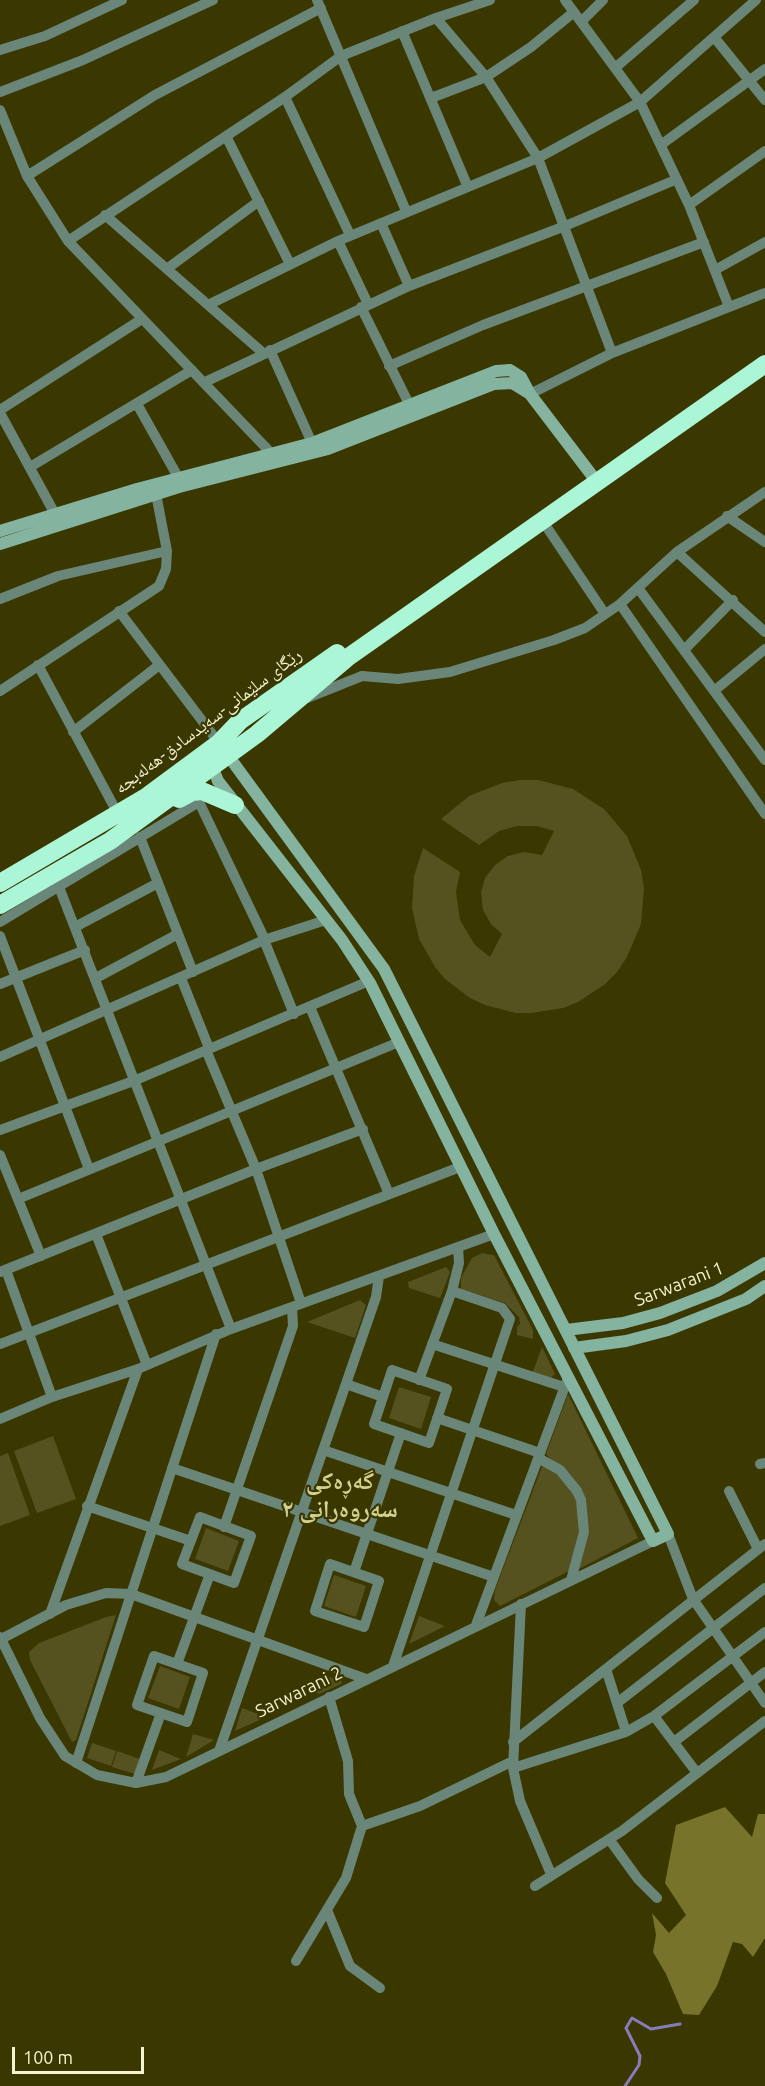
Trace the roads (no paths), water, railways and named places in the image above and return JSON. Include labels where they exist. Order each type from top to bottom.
[{"type":"highway","points":[[220,745],[288,706],[347,658],[765,356]]},
{"type":"highway","points":[[595,478],[765,363]]},
{"type":"highway","name":"رێگای سلێمانی-سەیدسادق-هەلەبجە","points":[[0,883],[127,827],[168,780],[220,745],[240,721],[347,646],[399,614],[534,522]]},
{"type":"highway","name":"رێگای سلێمانی-سەیدسادق-هەلەبجە","points":[[0,905],[127,827],[212,766],[220,745]]},
{"type":"highway","points":[[127,827],[143,823],[192,792],[210,793],[235,806]]},
{"type":"main road","points":[[0,544],[272,454],[312,443],[495,370],[510,370],[521,377],[530,394],[595,478]]},
{"type":"main road","points":[[0,531],[178,477],[333,447],[494,384],[512,383],[530,394]]},
{"type":"main road","points":[[220,745],[384,969],[668,1534]]},
{"type":"main road","points":[[212,766],[218,781],[235,806],[326,920],[369,981],[566,1383],[653,1541]]},
{"type":"main road","points":[[412,1068],[430,1060]]},
{"type":"main road","name":"Sarwarani 1","points":[[566,1330],[624,1323],[660,1314],[717,1291],[765,1263]]},
{"type":"main road","points":[[574,1348],[626,1341],[668,1330],[746,1299],[765,1287]]},
{"type":"main road","name":"Sarwarani 2","points":[[653,1541],[668,1534]]},
{"type":"street","points":[[0,50],[45,36],[122,0]]},
{"type":"street","points":[[0,92],[83,60],[213,0]]},
{"type":"street","points":[[68,241],[285,97],[341,56],[436,18],[490,0]]},
{"type":"street","points":[[565,0],[640,102],[662,144],[675,180],[689,205],[729,307]]},
{"type":"street","points":[[581,22],[603,0]]},
{"type":"street","points":[[615,68],[694,0]]},
{"type":"street","points":[[210,304],[350,235],[467,185],[538,158],[640,102],[756,0]]},
{"type":"street","points":[[27,176],[155,95],[319,4],[406,212]]},
{"type":"street","points":[[431,99],[486,76],[531,47],[574,12]]},
{"type":"street","points":[[436,18],[486,76],[538,158],[612,353]]},
{"type":"street","points":[[402,31],[467,185]]},
{"type":"street","points":[[714,37],[765,100]]},
{"type":"street","points":[[662,144],[765,69]]},
{"type":"street","points":[[285,97],[350,235]]},
{"type":"street","points":[[0,110],[27,176],[68,241],[205,381],[272,454]]},
{"type":"street","points":[[226,136],[290,264]]},
{"type":"street","points":[[689,205],[765,151]]},
{"type":"street","points":[[205,381],[364,305],[675,180]]},
{"type":"street","points":[[168,268],[259,201]]},
{"type":"street","points":[[105,215],[266,351],[312,443]]},
{"type":"street","points":[[381,223],[409,286]]},
{"type":"street","points":[[338,241],[389,366],[409,404]]},
{"type":"street","points":[[389,366],[483,325],[704,242]]},
{"type":"street","points":[[715,270],[765,242]]},
{"type":"street","points":[[530,394],[612,353],[765,293]]},
{"type":"street","points":[[55,514],[0,412],[142,319]]},
{"type":"street","points":[[30,467],[192,370]]},
{"type":"street","points":[[137,404],[178,477]]},
{"type":"street","points":[[0,438],[11,433]]},
{"type":"street","points":[[288,706],[354,678],[424,676],[480,664],[571,634],[620,604],[677,552],[765,492]]},
{"type":"street","points":[[0,691],[159,586],[166,569],[167,551],[156,494]]},
{"type":"street","points":[[727,516],[765,542]]},
{"type":"street","points":[[534,522],[605,614]]},
{"type":"street","points":[[0,599],[58,576],[167,551]]},
{"type":"street","points":[[677,552],[733,600],[765,632]]},
{"type":"street","points":[[638,588],[764,757]]},
{"type":"street","points":[[684,650],[733,600]]},
{"type":"street","points":[[620,604],[765,814]]},
{"type":"street","points":[[118,611],[220,745]]},
{"type":"street","points":[[714,691],[765,649]]},
{"type":"street","points":[[38,665],[158,883],[193,972]]},
{"type":"street","points":[[73,732],[158,666]]},
{"type":"street","points":[[0,921],[59,887],[127,827],[199,802],[265,940],[294,1014]]},
{"type":"street","points":[[75,927],[158,883]]},
{"type":"street","points":[[59,887],[109,1010],[231,1329]]},
{"type":"street","points":[[0,1057],[265,940],[326,920]]},
{"type":"street","points":[[96,978],[178,934]]},
{"type":"street","points":[[0,936],[89,1169]]},
{"type":"street","points":[[0,984],[85,950]]},
{"type":"street","points":[[181,978],[256,1169],[297,1305],[293,1326],[224,1527]]},
{"type":"street","points":[[0,1130],[136,1080],[369,981]]},
{"type":"street","points":[[310,1007],[389,1194]]},
{"type":"street","points":[[18,1199],[399,1042]]},
{"type":"street","points":[[52,1397],[30,1332],[3,1271],[182,1201],[256,1169],[363,1129]]},
{"type":"street","points":[[0,1155],[5,1181],[18,1199],[41,1256]]},
{"type":"street","points":[[0,1344],[460,1167]]},
{"type":"street","points":[[50,1614],[87,1506],[142,1367],[120,1297],[96,1234]]},
{"type":"street","points":[[0,1419],[52,1397],[142,1367],[216,1334],[494,1234]]},
{"type":"street","points":[[419,1380],[452,1291],[459,1263],[458,1247]]},
{"type":"street","points":[[219,1751],[376,1297],[379,1276]]},
{"type":"street","points":[[393,1666],[510,1319],[502,1308],[452,1291]]},
{"type":"street","points":[[76,1762],[216,1334]]},
{"type":"street","points":[[432,1344],[495,1365],[566,1383],[476,1625]]},
{"type":"street","points":[[392,1370],[447,1389],[429,1443],[374,1424],[383,1397],[392,1370]]},
{"type":"street","points":[[346,1384],[383,1397]]},
{"type":"street","points":[[437,1418],[539,1456],[560,1470],[577,1491],[584,1532],[571,1580]]},
{"type":"street","points":[[354,1572],[400,1433]]},
{"type":"street","points":[[323,1450],[516,1515]]},
{"type":"street","points":[[172,1468],[494,1577]]},
{"type":"street","points":[[513,1742],[762,1546],[729,1491]]},
{"type":"street","points":[[87,1506],[191,1541]]},
{"type":"street","points":[[200,1517],[224,1527],[251,1536],[234,1583],[182,1564],[200,1517]]},
{"type":"street","points":[[668,1534],[693,1599],[765,1703]]},
{"type":"street","name":"Sarwarani 2","points":[[1,1638],[40,1718],[65,1756],[98,1775],[136,1783],[166,1777],[653,1541]]},
{"type":"street","points":[[330,1564],[354,1572],[379,1581],[363,1627],[315,1611],[330,1564]]},
{"type":"street","points":[[177,1664],[210,1574]]},
{"type":"street","points":[[617,1703],[765,1588]]},
{"type":"street","points":[[1,1638],[66,1605],[106,1593],[131,1594],[366,1679]]},
{"type":"street","points":[[521,1604],[513,1765],[520,1801],[551,1874]]},
{"type":"street","points":[[362,1826],[420,1806],[513,1765],[626,1732],[654,1716],[765,1632]]},
{"type":"street","points":[[154,1656],[177,1664],[203,1673],[187,1722],[138,1705],[154,1656]]},
{"type":"street","points":[[606,1669],[626,1732]]},
{"type":"street","points":[[674,1742],[765,1672]]},
{"type":"street","points":[[296,1961],[346,1878],[362,1826],[349,1794],[348,1761],[329,1697]]},
{"type":"street","points":[[136,1783],[161,1713]]},
{"type":"street","points":[[654,1716],[697,1773]]},
{"type":"street","points":[[535,1886],[609,1839],[764,1722]]},
{"type":"street","points":[[609,1839],[638,1879],[657,1899]]},
{"type":"street","points":[[327,1910],[350,1966],[380,1988]]},
{"type":"waterway","points":[[625,2086],[639,2065],[640,2056],[626,2028],[632,2018],[651,2029],[680,2024]]},
{"type":"district","name":"گەڕەکی سەروەرانی ٢","points":[[340,1495]]}]
